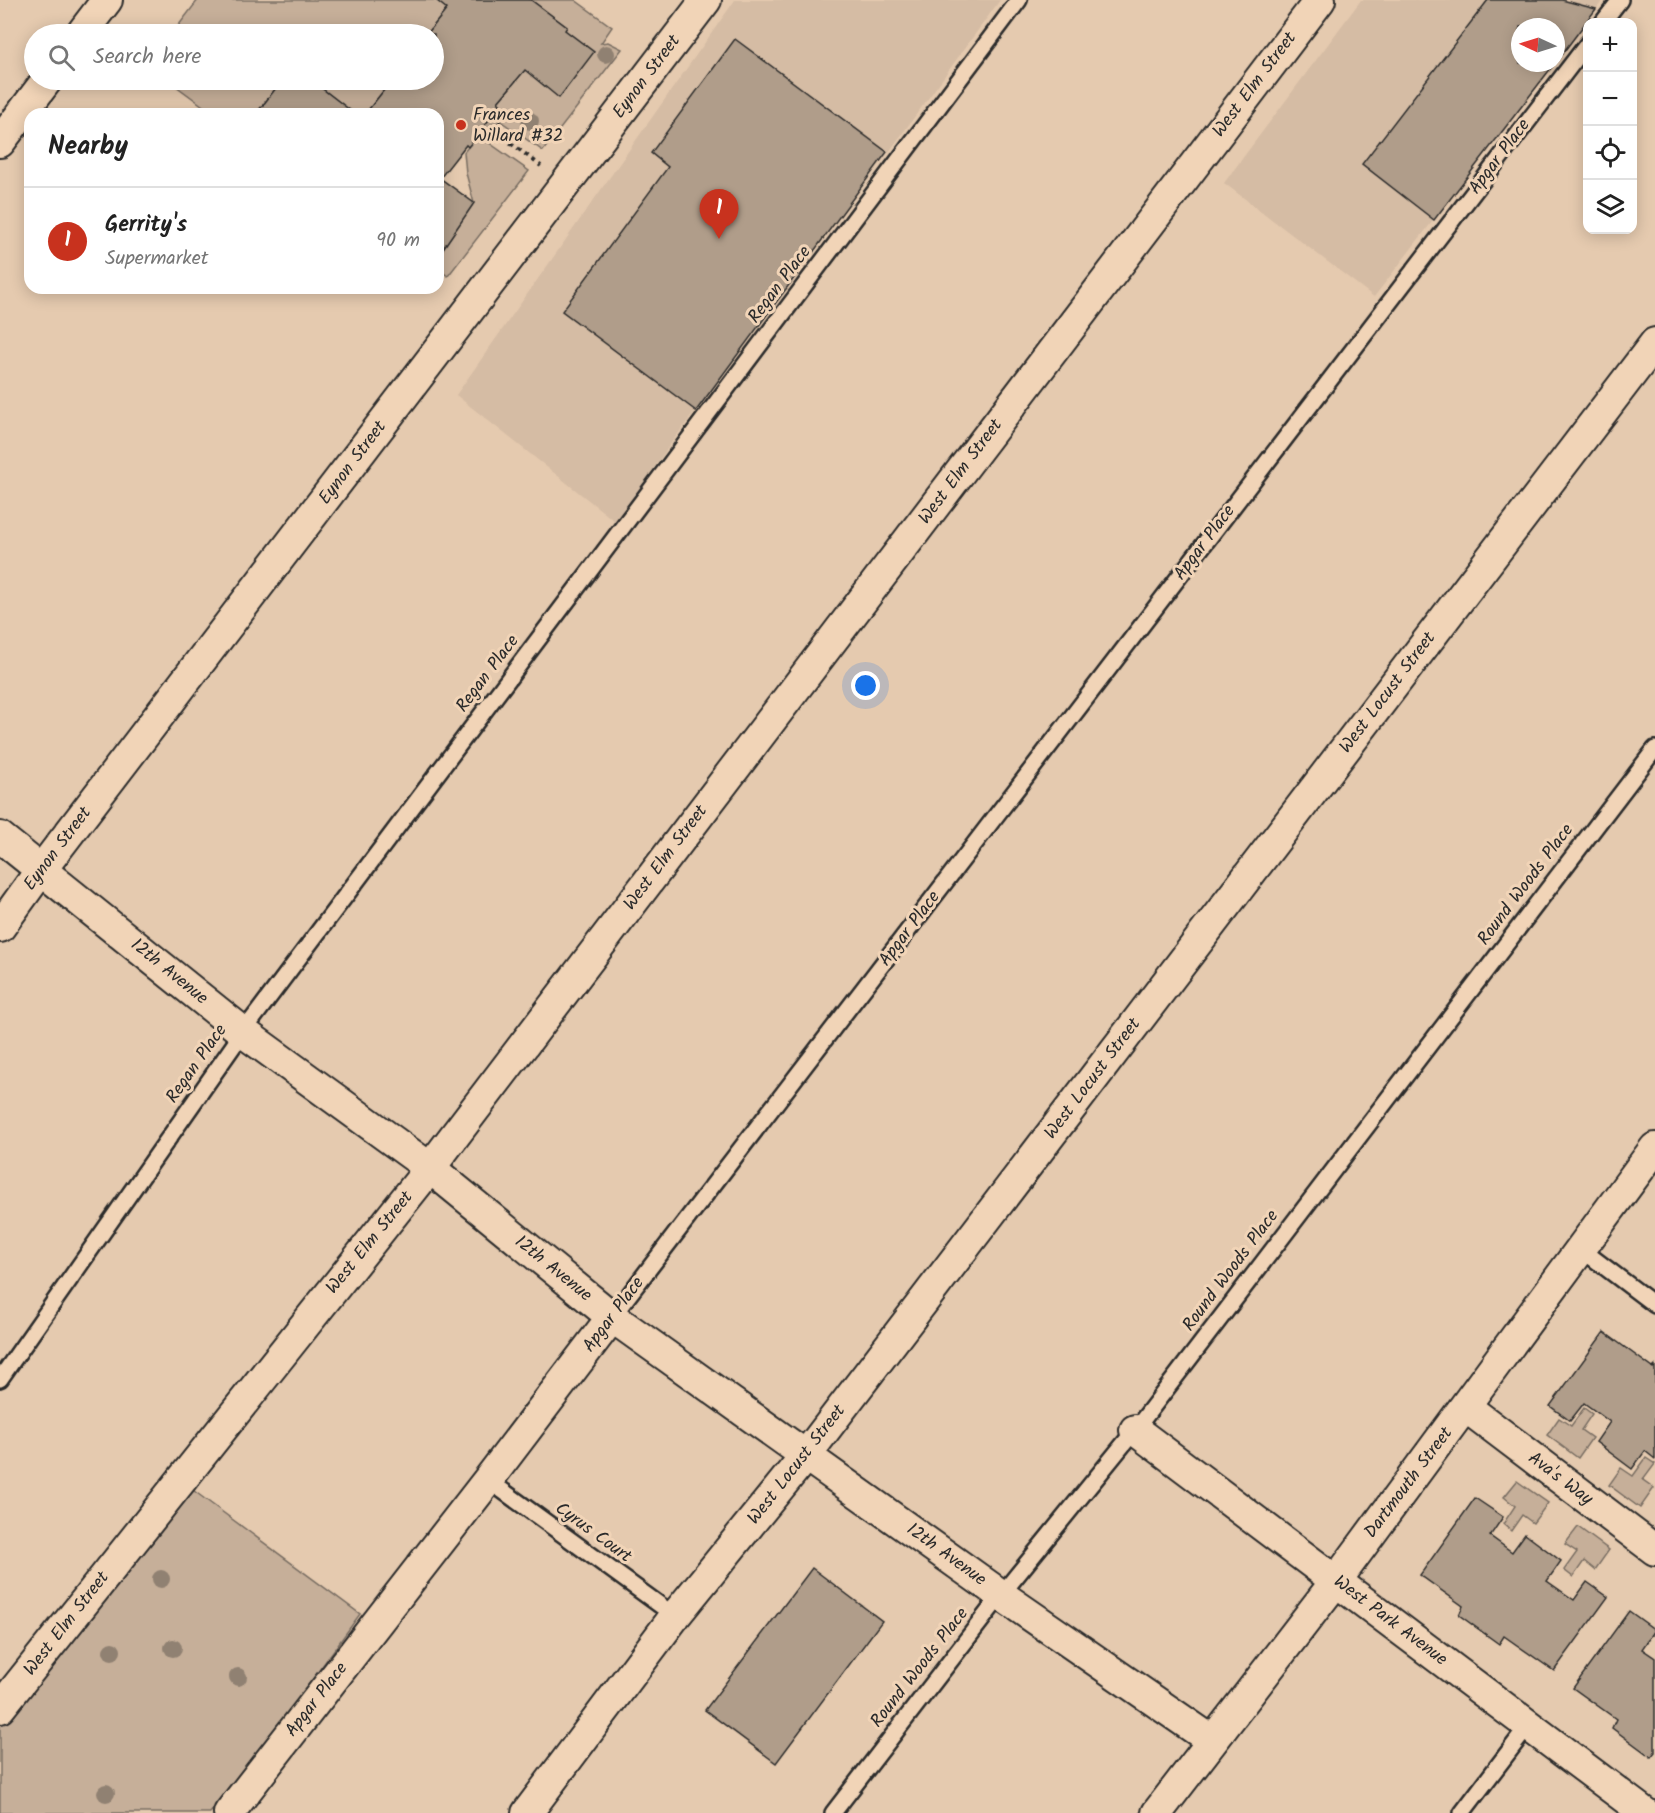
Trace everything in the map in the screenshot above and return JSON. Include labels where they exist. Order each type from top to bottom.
[{"type":"street","points":[[89,24],[107,0]]},
{"type":"street","name":"Eynon Street","points":[[0,927],[41,870],[706,0]]},
{"type":"street","name":"West Elm Street","points":[[0,1708],[430,1168],[1320,0]]},
{"type":"street","points":[[26,108],[39,90]]},
{"type":"street","points":[[0,142],[24,110]]},
{"type":"street","name":"West Locust Street","points":[[527,1813],[675,1616],[806,1455],[1655,343]]},
{"type":"street","name":"12th Avenue","points":[[0,837],[243,1032],[430,1168],[612,1317],[1001,1595],[1211,1740]]},
{"type":"street","name":"Dartmouth Street","points":[[1157,1813],[1211,1740],[1336,1581],[1655,1148]]},
{"type":"street","name":"Apgar Place","points":[[229,1813],[612,1317]]},
{"type":"street","name":"Ava's Way","points":[[1466,1407],[1655,1550]]},
{"type":"street","name":"West Park Avenue","points":[[1135,1430],[1645,1813]]},
{"type":"lane","name":"Regan Place","points":[[0,1379],[243,1032],[1019,0]]},
{"type":"lane","points":[[1606,18],[1620,0]]},
{"type":"lane","name":"Apgar Place","points":[[612,1317],[1583,48]]},
{"type":"lane","name":"Round Woods Place","points":[[833,1813],[1001,1595],[1135,1430],[1655,749]]},
{"type":"lane","points":[[1581,1249],[1655,1305]]},
{"type":"lane","name":"Cyrus Court","points":[[488,1480],[675,1616]]},
{"type":"lane","points":[[1462,1813],[1529,1725]]},
{"type":"path","points":[[496,132],[566,183]]},
{"type":"shaded area","points":[[198,0],[436,0],[447,9],[435,24],[180,24]]},
{"type":"shaded area","points":[[531,0],[575,0],[612,27],[601,43],[608,42],[622,49],[543,151],[492,115],[500,104],[498,102],[525,70],[567,27]]},
{"type":"shaded area","points":[[735,0],[1000,0],[672,442],[616,522],[456,395]]},
{"type":"shaded area","points":[[1361,0],[1603,0],[1589,18],[1583,18],[1583,26],[1565,50],[1565,18],[1511,18],[1511,72],[1548,72],[1374,297],[1224,183]]},
{"type":"shaded area","points":[[182,90],[275,90],[260,108],[206,108]]},
{"type":"shaded area","points":[[324,90],[384,90],[370,108],[347,108]]},
{"type":"shaded area","points":[[478,135],[529,171],[448,276],[444,273],[444,247],[474,203],[466,173],[464,152]]},
{"type":"shaded area","points":[[1584,1408],[1592,1414],[1581,1430],[1592,1438],[1578,1458],[1547,1435],[1559,1418],[1571,1426]]},
{"type":"shaded area","points":[[1646,1458],[1655,1464],[1643,1480],[1654,1488],[1640,1508],[1609,1485],[1621,1468],[1633,1476]]},
{"type":"shaded area","points":[[1517,1481],[1548,1503],[1533,1523],[1522,1515],[1511,1531],[1503,1524],[1515,1506],[1504,1497]]},
{"type":"shaded area","points":[[186,1485],[360,1614],[299,1698],[210,1813],[0,1813],[0,1725]]},
{"type":"shaded area","points":[[1578,1527],[1609,1550],[1595,1570],[1584,1561],[1573,1577],[1564,1570],[1577,1552],[1565,1544]]},
{"type":"building","name":"Frances Willard #32","points":[[436,0],[531,0],[567,27],[565,30],[594,52],[559,98],[525,70],[498,102],[500,104],[478,135],[468,147],[466,145],[444,173],[444,108],[370,108],[384,90],[444,90],[444,24],[435,24],[447,9]]},
{"type":"building","points":[[1488,0],[1562,0],[1596,9],[1589,18],[1583,18],[1583,26],[1565,50],[1565,18],[1511,18],[1511,72],[1548,72],[1434,220],[1362,164]]},
{"type":"building","points":[[735,39],[887,152],[696,411],[562,311],[668,167],[651,153]]},
{"type":"building","points":[[274,90],[324,90],[347,108],[261,108]]},
{"type":"building","points":[[492,115],[500,121],[486,140],[478,135]]},
{"type":"building","name":"Frances Willard #32","points":[[444,181],[474,203],[444,247]]},
{"type":"building","points":[[1604,1332],[1653,1368],[1655,1366],[1655,1459],[1645,1451],[1632,1469],[1596,1442],[1610,1422],[1584,1403],[1570,1421],[1550,1406]]},
{"type":"building","points":[[1475,1498],[1503,1517],[1490,1536],[1512,1552],[1525,1534],[1561,1561],[1547,1581],[1574,1600],[1587,1582],[1608,1597],[1554,1671],[1504,1636],[1499,1644],[1459,1615],[1463,1606],[1420,1575]]},
{"type":"building","points":[[812,1568],[882,1621],[776,1763],[705,1710]]},
{"type":"building","points":[[1629,1611],[1655,1630],[1642,1649],[1655,1658],[1655,1752],[1651,1757],[1612,1728],[1616,1719],[1573,1688]]},
{"type":"place","name":"Frances Willard #32","points":[[461,125]]},
{"type":"place","name":"Gerrity's","points":[[719,239]]}]
